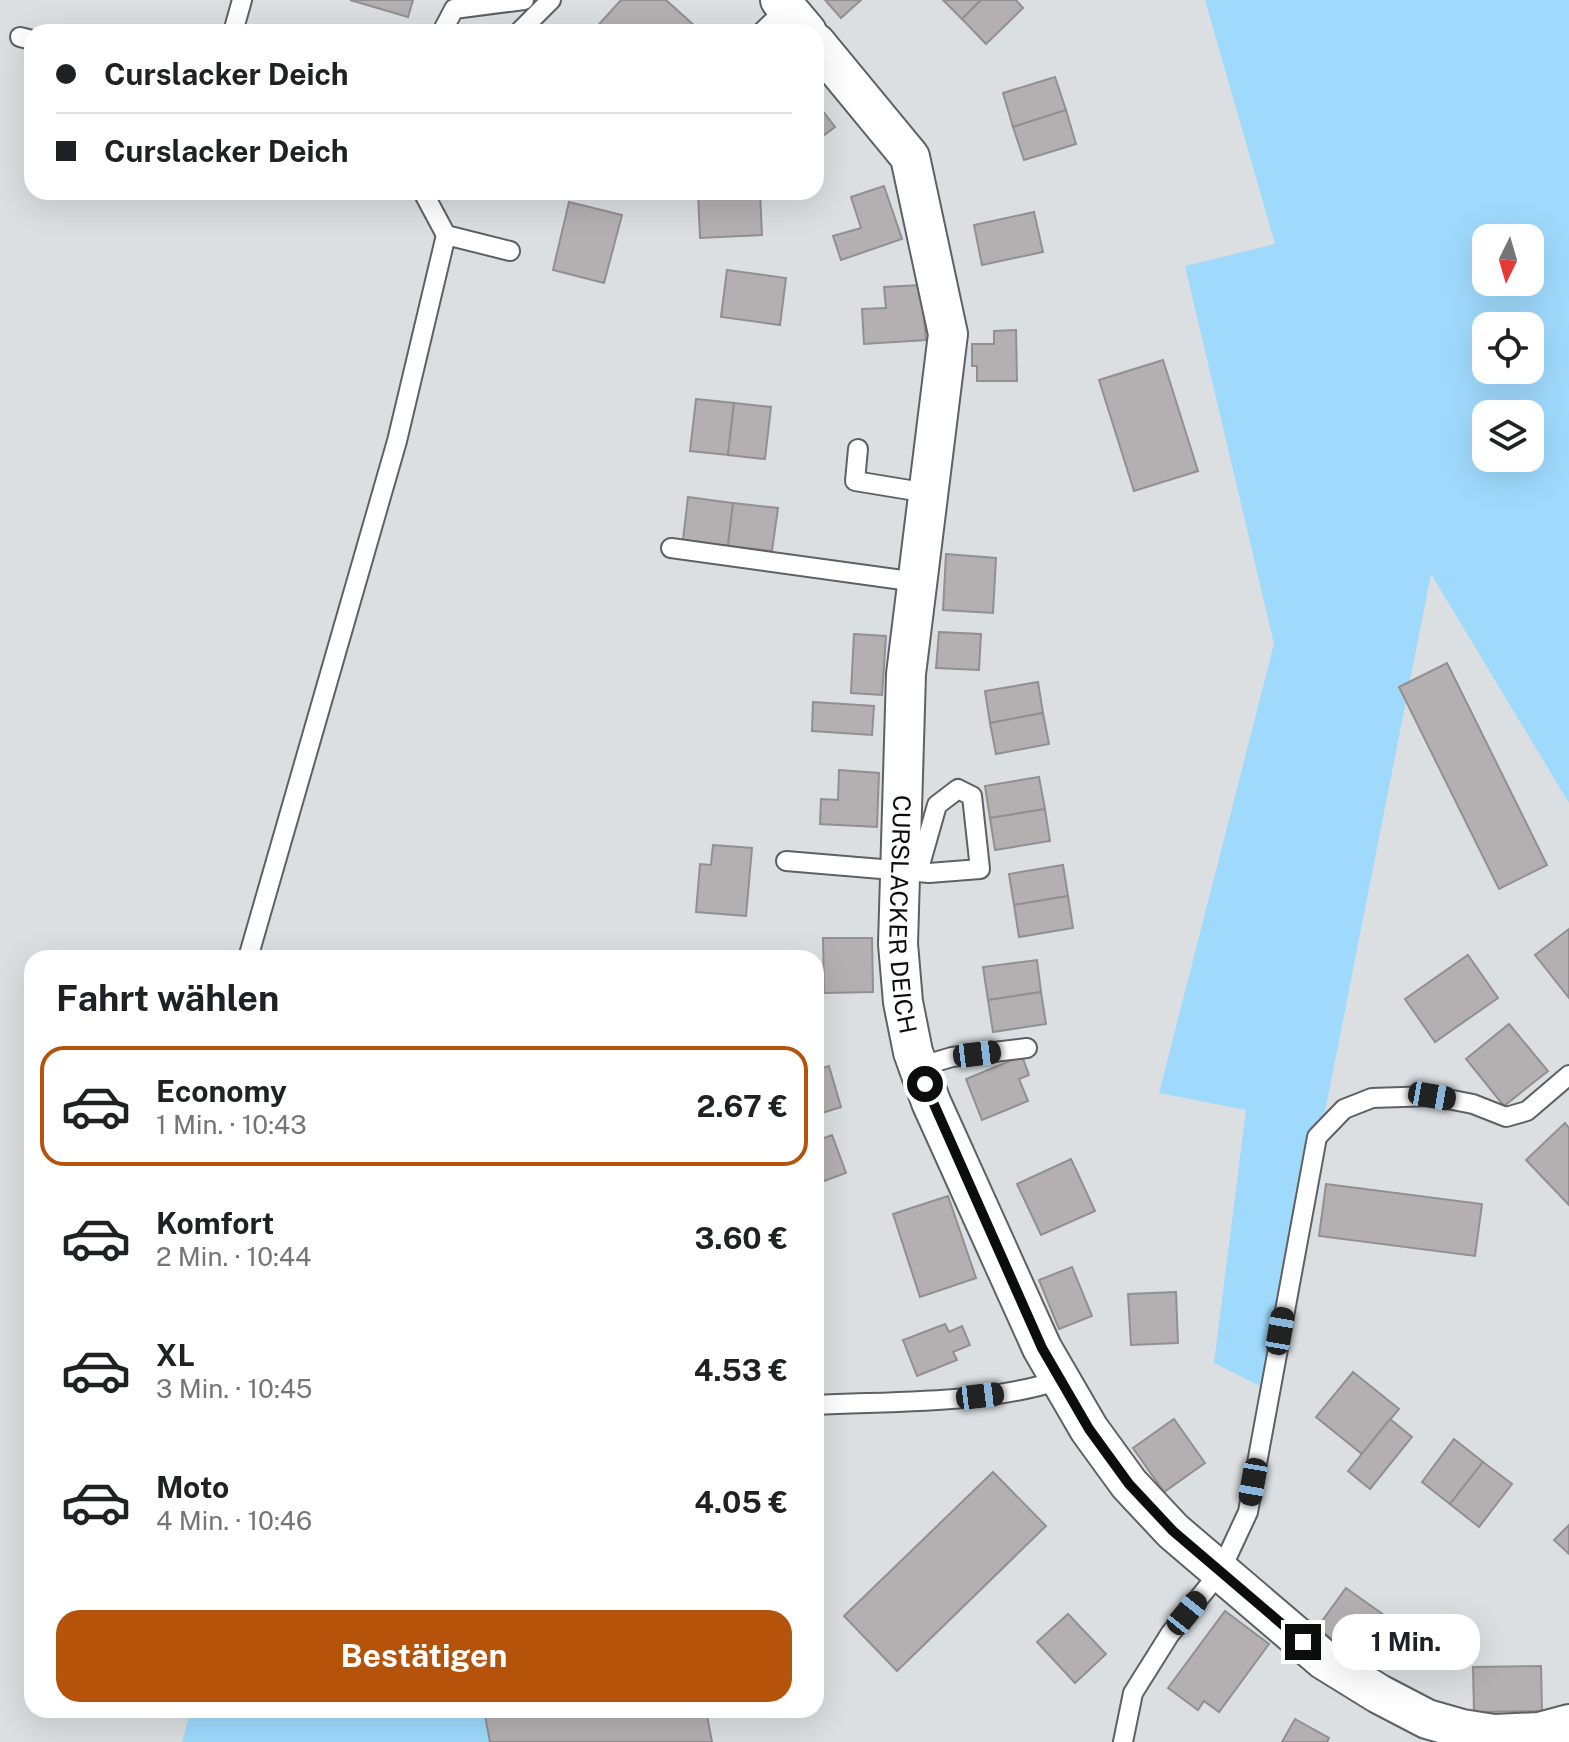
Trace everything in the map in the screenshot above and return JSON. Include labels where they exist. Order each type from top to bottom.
[{"type":"street","name":"CURSLACKER DEICH","points":[[824,53],[910,157],[948,334],[906,674],[909,871],[898,944],[903,1002],[918,1067],[931,1102],[1029,1319],[1060,1380],[1089,1429],[1129,1484],[1173,1531],[1324,1660],[1427,1719],[1494,1734],[1539,1732],[1569,1724]]},
{"type":"lane","points":[[235,24],[242,0]]},
{"type":"lane","points":[[446,24],[454,9],[524,0]]},
{"type":"lane","points":[[527,24],[551,0]]},
{"type":"lane","points":[[250,950],[397,441],[446,235],[427,200]]},
{"type":"lane","points":[[446,235],[510,251]]},
{"type":"lane","points":[[858,449],[855,481],[928,493]]},
{"type":"lane","points":[[671,548],[917,582]]},
{"type":"lane","points":[[786,861],[909,871],[980,869],[972,796],[958,789],[937,805],[909,871]]},
{"type":"lane","points":[[918,1067],[952,1057],[1027,1048]]},
{"type":"lane","points":[[1123,1742],[1133,1693],[1170,1634],[1220,1572],[1248,1512],[1317,1137],[1344,1109],[1372,1098],[1432,1096],[1473,1104],[1506,1117],[1527,1111],[1569,1075]]},
{"type":"lane","points":[[824,1405],[980,1396],[1034,1389],[1060,1380]]},
{"type":"shaded area","points":[[1205,0],[1569,0],[1569,803],[1431,574],[1270,1391],[1214,1363],[1246,1110],[1159,1093],[1274,644],[1185,266],[1275,244]]},
{"type":"shaded area","points":[[189,1718],[670,1718],[670,1742],[182,1742]]},
{"type":"building","points":[[350,0],[413,0],[408,17]]},
{"type":"building","points":[[621,0],[666,0],[693,24],[599,24]]},
{"type":"building","points":[[825,0],[861,0],[841,18]]},
{"type":"building","points":[[943,0],[981,0],[962,19]]},
{"type":"building","points":[[981,0],[1016,0],[1023,8],[986,44],[962,19]]},
{"type":"building","points":[[1055,77],[1066,110],[1013,127],[1003,93]]},
{"type":"building","points":[[1066,110],[1076,144],[1024,160],[1013,127]]},
{"type":"building","points":[[824,113],[835,127],[824,135]]},
{"type":"building","points":[[884,186],[902,239],[841,260],[833,236],[861,228],[851,197]]},
{"type":"building","points":[[698,200],[760,200],[762,235],[700,238]]},
{"type":"building","points":[[569,202],[622,215],[604,283],[553,270]]},
{"type":"building","points":[[1034,212],[1043,252],[982,265],[974,225]]},
{"type":"building","points":[[727,270],[786,278],[780,325],[721,317]]},
{"type":"building","points":[[921,285],[926,340],[864,344],[862,309],[886,308],[884,287]]},
{"type":"building","points":[[1016,330],[1017,381],[977,381],[977,366],[972,366],[972,344],[994,344],[994,331]]},
{"type":"building","points":[[1163,360],[1198,471],[1134,491],[1099,380]]},
{"type":"building","points":[[696,399],[734,403],[728,455],[690,451]]},
{"type":"building","points":[[734,403],[771,407],[765,459],[728,455]]},
{"type":"building","points":[[688,497],[733,503],[728,546],[683,540]]},
{"type":"building","points":[[733,503],[778,508],[772,551],[728,546]]},
{"type":"building","points":[[946,554],[996,558],[993,613],[943,610]]},
{"type":"building","points":[[939,632],[981,634],[979,670],[936,668]]},
{"type":"building","points":[[854,634],[886,636],[882,695],[851,693]]},
{"type":"building","points":[[1447,663],[1547,865],[1499,889],[1399,687]]},
{"type":"building","points":[[1038,682],[1043,713],[990,723],[985,691]]},
{"type":"building","points":[[813,702],[874,706],[872,735],[812,731]]},
{"type":"building","points":[[1043,713],[1049,744],[996,754],[990,723]]},
{"type":"building","points":[[839,770],[879,773],[877,827],[820,824],[821,799],[838,800]]},
{"type":"building","points":[[1039,777],[1045,809],[990,818],[985,786]]},
{"type":"building","points":[[1045,809],[1050,841],[995,850],[990,818]]},
{"type":"building","points":[[713,845],[752,848],[746,916],[696,912],[700,864],[711,865]]},
{"type":"building","points":[[1063,865],[1068,896],[1014,905],[1009,874]]},
{"type":"building","points":[[1068,896],[1073,928],[1019,937],[1014,905]]},
{"type":"building","points":[[1569,929],[1569,998],[1535,955]]},
{"type":"building","points":[[823,938],[872,938],[873,992],[824,993]]},
{"type":"building","points":[[1468,955],[1498,998],[1435,1042],[1405,999]]},
{"type":"building","points":[[1037,960],[1041,992],[988,1000],[983,967]]},
{"type":"building","points":[[1041,992],[1046,1024],[993,1032],[988,1000]]},
{"type":"building","points":[[1509,1024],[1548,1071],[1504,1106],[1466,1059]]},
{"type":"building","points":[[1022,1056],[1029,1075],[1019,1079],[1028,1101],[982,1120],[966,1079]]},
{"type":"building","points":[[829,1066],[841,1107],[824,1112],[824,1068]]},
{"type":"building","points":[[1565,1123],[1569,1128],[1569,1205],[1526,1160]]},
{"type":"building","points":[[832,1135],[846,1173],[824,1181],[824,1138]]},
{"type":"building","points":[[1071,1159],[1095,1211],[1041,1235],[1017,1184]]},
{"type":"building","points":[[1326,1184],[1482,1204],[1475,1256],[1319,1236]]},
{"type":"building","points":[[948,1196],[976,1278],[920,1297],[893,1214]]},
{"type":"building","points":[[1072,1267],[1092,1316],[1059,1329],[1039,1280]]},
{"type":"building","points":[[1176,1292],[1178,1343],[1131,1345],[1128,1294]]},
{"type":"building","points":[[945,1324],[949,1332],[962,1326],[970,1345],[953,1352],[957,1360],[917,1376],[903,1340]]},
{"type":"building","points":[[1353,1372],[1399,1409],[1362,1454],[1316,1417]]},
{"type":"building","points":[[1174,1419],[1205,1463],[1164,1492],[1133,1448]]},
{"type":"building","points":[[1390,1419],[1412,1437],[1370,1489],[1348,1471]]},
{"type":"building","points":[[1454,1439],[1483,1462],[1450,1504],[1422,1482]]},
{"type":"building","points":[[1483,1462],[1512,1484],[1479,1527],[1450,1504]]},
{"type":"building","points":[[993,1472],[1046,1526],[897,1671],[844,1616]]},
{"type":"building","points":[[1569,1525],[1569,1554],[1554,1540]]},
{"type":"building","points":[[1346,1588],[1398,1625],[1369,1666],[1317,1628]]},
{"type":"building","points":[[1225,1611],[1269,1644],[1219,1712],[1204,1701],[1198,1710],[1168,1688]]},
{"type":"building","points":[[1068,1614],[1106,1654],[1075,1683],[1037,1642]]},
{"type":"building","points":[[1541,1666],[1542,1711],[1474,1712],[1473,1667]]},
{"type":"building","points":[[486,1718],[708,1718],[712,1742],[490,1742]]},
{"type":"building","points":[[1295,1719],[1329,1738],[1327,1742],[1282,1742]]},
{"type":"route","points":[[925,1084],[1042,1348],[1089,1429],[1129,1484],[1173,1531],[1303,1642]]}]
